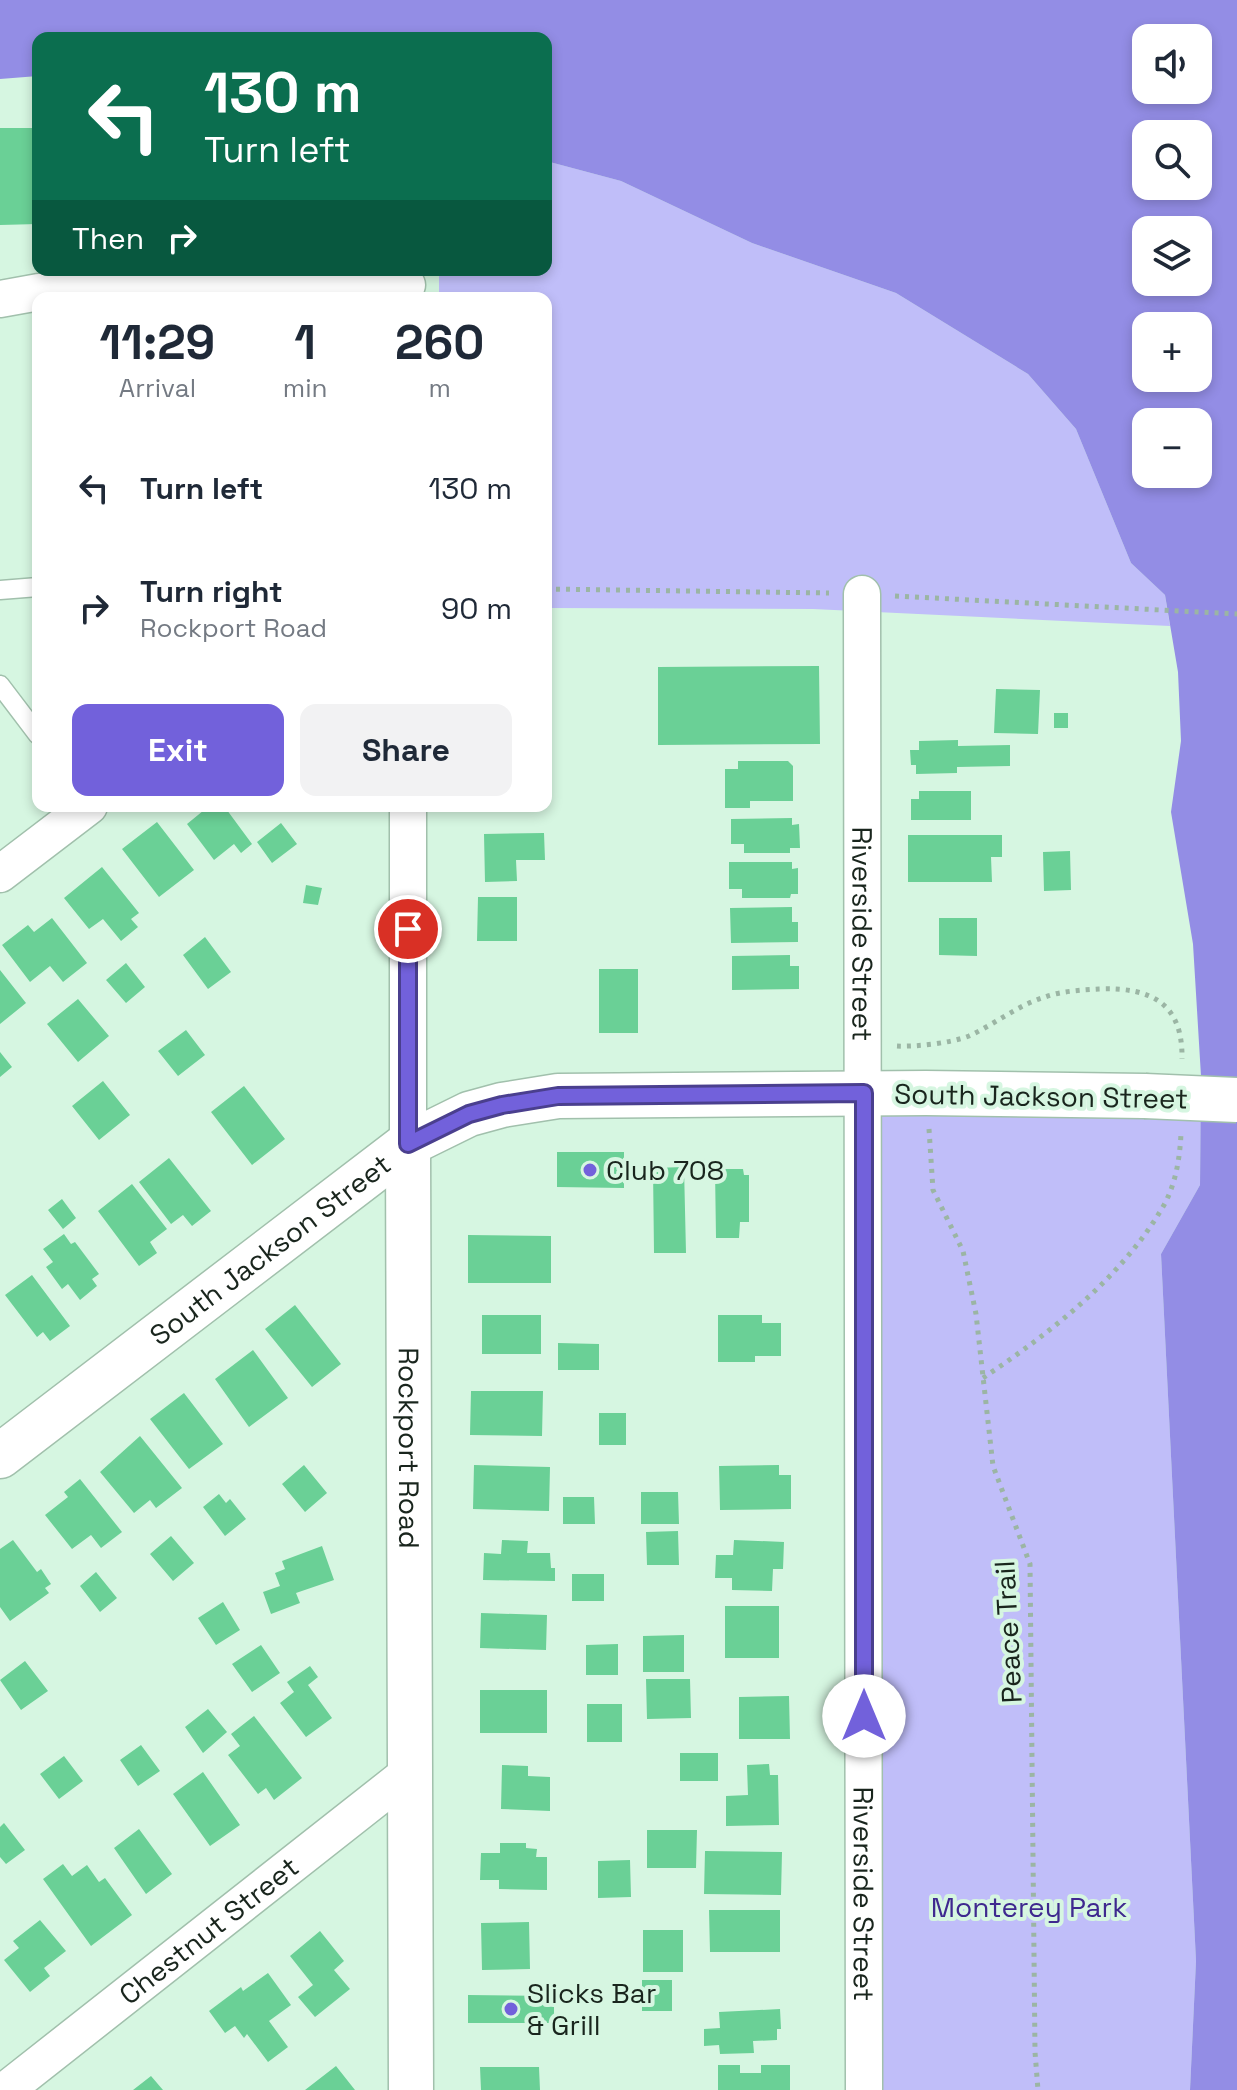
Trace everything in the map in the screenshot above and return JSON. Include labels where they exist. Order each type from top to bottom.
[{"type":"street","points":[[39,292],[407,284]]},
{"type":"street","points":[[0,299],[32,293]]},
{"type":"street","name":"Riverside Street","points":[[862,594],[864,2090]]},
{"type":"street","points":[[0,874],[81,812]]},
{"type":"street","name":"Rockport Road","points":[[408,812],[411,2090]]},
{"type":"street","name":"South Jackson Street","points":[[0,1456],[408,1144],[469,1114],[558,1096],[926,1093],[1237,1100]]},
{"type":"street","name":"Chestnut Street","points":[[6,2090],[411,1771]]},
{"type":"lane","points":[[0,590],[32,587]]},
{"type":"lane","points":[[0,685],[32,727]]},
{"type":"path","points":[[552,589],[862,594],[1237,614]]},
{"type":"path","name":"Peace Trail","points":[[924,1044],[933,1190],[963,1251],[976,1314],[993,1466],[1030,1564],[1035,2052],[1038,2090]]},
{"type":"green space","points":[[552,163],[621,181],[752,243],[896,293],[1028,374],[1076,429],[1131,563],[1165,595],[1170,626],[813,609],[552,608],[552,292],[439,292],[439,276],[552,276]]},
{"type":"green space","name":"Monterey Park","points":[[864,1093],[1201,1099],[1200,1185],[1161,1254],[1196,1961],[1190,2090],[864,2090]]},
{"type":"shaded area","points":[[0,0],[1237,0],[1237,2090],[1190,2090],[1196,1961],[1161,1254],[1200,1185],[1201,1076],[1193,944],[1171,812],[1181,741],[1178,672],[1165,595],[1131,563],[1076,429],[1028,374],[896,293],[752,243],[621,181],[552,163],[552,32],[32,32],[32,76],[0,79]]},
{"type":"building","points":[[0,128],[32,128],[32,224],[0,225]]},
{"type":"building","points":[[819,666],[820,744],[658,745],[658,667]]},
{"type":"building","points":[[996,689],[1040,690],[1038,734],[994,733]]},
{"type":"building","points":[[1054,713],[1068,713],[1068,728],[1054,728]]},
{"type":"building","points":[[958,740],[958,746],[1010,745],[1010,766],[957,767],[957,773],[916,774],[916,765],[911,765],[910,750],[919,750],[919,741]]},
{"type":"building","points":[[738,761],[788,761],[793,766],[793,801],[750,801],[750,808],[725,808],[725,769],[738,769]]},
{"type":"building","points":[[919,791],[971,791],[971,820],[911,820],[911,799],[919,799]]},
{"type":"building","points":[[202,812],[228,812],[252,844],[241,853],[234,844],[214,860],[187,824]]},
{"type":"building","points":[[792,818],[792,825],[799,824],[800,848],[790,848],[790,853],[744,853],[744,844],[731,844],[731,819]]},
{"type":"building","points":[[157,822],[194,870],[159,897],[122,849]]},
{"type":"building","points":[[281,823],[297,844],[272,863],[257,842]]},
{"type":"building","points":[[544,833],[545,860],[516,860],[517,881],[485,882],[484,834]]},
{"type":"building","points":[[908,835],[1002,835],[1002,857],[991,857],[992,882],[908,882]]},
{"type":"building","points":[[1070,851],[1071,890],[1044,891],[1043,852]]},
{"type":"building","points":[[729,862],[792,862],[792,869],[798,868],[798,894],[791,894],[790,898],[742,898],[742,889],[729,889]]},
{"type":"building","points":[[102,867],[139,913],[131,919],[138,927],[121,941],[103,919],[89,929],[64,898]]},
{"type":"building","points":[[306,885],[322,888],[318,905],[303,903]]},
{"type":"building","points":[[478,897],[517,897],[517,941],[477,941]]},
{"type":"building","points":[[792,907],[792,922],[798,922],[798,942],[731,943],[730,908]]},
{"type":"building","points":[[52,918],[87,963],[63,982],[50,966],[30,982],[2,945],[28,925],[34,932]]},
{"type":"building","points":[[939,918],[977,918],[977,956],[939,955]]},
{"type":"building","points":[[205,937],[231,972],[208,989],[183,955]]},
{"type":"building","points":[[790,955],[790,966],[799,966],[799,989],[732,990],[732,956]]},
{"type":"building","points":[[126,963],[145,987],[126,1003],[106,980]]},
{"type":"building","points":[[599,969],[638,969],[638,1033],[599,1033]]},
{"type":"building","points":[[0,970],[26,1003],[0,1024]]},
{"type":"building","points":[[78,999],[109,1036],[78,1062],[47,1024]]},
{"type":"building","points":[[186,1030],[205,1055],[178,1076],[158,1051]]},
{"type":"building","points":[[0,1052],[12,1067],[0,1077]]},
{"type":"building","points":[[103,1081],[130,1115],[99,1140],[72,1106]]},
{"type":"building","points":[[244,1086],[285,1139],[252,1165],[211,1112]]},
{"type":"building","name":"Club 708","points":[[557,1152],[624,1152],[624,1188],[557,1187]]},
{"type":"building","points":[[169,1158],[211,1211],[192,1226],[183,1215],[171,1224],[139,1182]]},
{"type":"building","points":[[684,1167],[686,1253],[654,1253],[653,1168]]},
{"type":"building","points":[[715,1169],[743,1169],[744,1175],[749,1175],[749,1222],[740,1222],[739,1238],[716,1238]]},
{"type":"building","points":[[132,1184],[167,1229],[150,1242],[157,1253],[139,1266],[98,1211]]},
{"type":"building","points":[[62,1199],[76,1218],[63,1229],[48,1210]]},
{"type":"building","points":[[64,1234],[71,1244],[75,1242],[99,1274],[92,1279],[97,1286],[80,1300],[68,1284],[62,1289],[46,1267],[53,1262],[43,1249]]},
{"type":"building","points":[[468,1235],[551,1236],[551,1283],[468,1283]]},
{"type":"building","points":[[32,1275],[70,1326],[50,1341],[43,1332],[37,1337],[5,1295]]},
{"type":"building","points":[[295,1305],[341,1364],[312,1387],[265,1329]]},
{"type":"building","points":[[482,1315],[541,1315],[541,1354],[482,1354]]},
{"type":"building","points":[[718,1315],[762,1315],[762,1323],[781,1323],[781,1356],[755,1356],[755,1362],[718,1362]]},
{"type":"building","points":[[558,1343],[599,1344],[599,1370],[558,1370]]},
{"type":"building","points":[[253,1350],[288,1398],[249,1427],[215,1379]]},
{"type":"building","points":[[471,1391],[543,1391],[542,1436],[470,1435]]},
{"type":"building","points":[[184,1393],[223,1444],[189,1469],[150,1419]]},
{"type":"building","points":[[599,1413],[626,1413],[626,1445],[599,1445]]},
{"type":"building","points":[[140,1436],[182,1488],[156,1508],[150,1500],[134,1513],[100,1472]]},
{"type":"building","points":[[304,1465],[327,1493],[305,1512],[282,1484]]},
{"type":"building","points":[[474,1465],[550,1467],[549,1511],[473,1509]]},
{"type":"building","points":[[779,1465],[779,1475],[791,1475],[791,1509],[720,1510],[719,1466]]},
{"type":"building","points":[[80,1479],[122,1532],[101,1548],[91,1535],[72,1549],[45,1515],[68,1497],[64,1492]]},
{"type":"building","points":[[641,1492],[678,1492],[679,1524],[641,1524]]},
{"type":"building","points":[[219,1494],[226,1503],[230,1499],[246,1519],[225,1536],[203,1507]]},
{"type":"building","points":[[563,1497],[594,1497],[595,1524],[563,1524]]},
{"type":"building","points":[[678,1531],[679,1565],[647,1565],[646,1532]]},
{"type":"building","points":[[171,1536],[194,1563],[173,1581],[150,1554]]},
{"type":"building","points":[[13,1540],[37,1572],[41,1569],[51,1584],[45,1588],[49,1593],[10,1621],[0,1607],[0,1549]]},
{"type":"building","points":[[502,1540],[528,1541],[527,1553],[550,1553],[555,1581],[483,1580],[484,1553],[501,1554]]},
{"type":"building","points":[[734,1540],[784,1542],[783,1569],[773,1569],[772,1591],[732,1590],[732,1578],[715,1578],[716,1555],[733,1555]]},
{"type":"building","points":[[322,1546],[334,1580],[296,1593],[300,1603],[271,1614],[263,1592],[280,1586],[275,1573],[285,1569],[282,1561]]},
{"type":"building","points":[[96,1572],[117,1598],[100,1612],[80,1586]]},
{"type":"building","points":[[572,1574],[604,1574],[604,1601],[572,1601]]},
{"type":"building","points":[[223,1602],[240,1630],[216,1645],[198,1618]]},
{"type":"building","points":[[725,1606],[779,1606],[779,1658],[725,1658]]},
{"type":"building","points":[[481,1613],[547,1615],[546,1650],[480,1648]]},
{"type":"building","points":[[684,1635],[684,1672],[643,1672],[643,1636]]},
{"type":"building","points":[[618,1644],[618,1675],[586,1675],[586,1645]]},
{"type":"building","points":[[261,1645],[280,1673],[252,1692],[232,1664]]},
{"type":"building","points":[[25,1661],[48,1691],[21,1710],[0,1680]]},
{"type":"building","points":[[310,1666],[318,1677],[308,1685],[332,1718],[306,1737],[280,1703],[294,1692],[287,1682]]},
{"type":"building","points":[[646,1679],[690,1679],[691,1718],[647,1719]]},
{"type":"building","points":[[480,1690],[547,1690],[547,1733],[480,1733]]},
{"type":"building","points":[[789,1696],[790,1739],[739,1739],[739,1697]]},
{"type":"building","points":[[587,1704],[622,1704],[622,1742],[587,1742]]},
{"type":"building","points":[[208,1709],[227,1732],[203,1753],[185,1727]]},
{"type":"building","points":[[254,1716],[302,1778],[274,1800],[266,1788],[258,1794],[228,1755],[240,1746],[231,1734]]},
{"type":"building","points":[[141,1745],[160,1771],[138,1786],[120,1760]]},
{"type":"building","points":[[680,1753],[718,1753],[718,1781],[680,1781]]},
{"type":"building","points":[[64,1756],[83,1781],[59,1799],[40,1774]]},
{"type":"building","points":[[769,1764],[770,1775],[778,1775],[779,1825],[726,1826],[726,1796],[748,1795],[747,1765]]},
{"type":"building","points":[[502,1765],[528,1766],[528,1776],[550,1777],[550,1811],[501,1809]]},
{"type":"building","points":[[203,1772],[240,1825],[210,1846],[173,1794]]},
{"type":"building","points":[[4,1823],[25,1850],[6,1864],[0,1857],[0,1827]]},
{"type":"building","points":[[139,1829],[172,1874],[146,1894],[114,1848]]},
{"type":"building","points":[[647,1830],[697,1830],[696,1868],[647,1868]]},
{"type":"building","points":[[500,1843],[526,1843],[526,1848],[537,1849],[536,1857],[547,1857],[547,1890],[499,1889],[499,1880],[480,1880],[481,1853],[500,1853]]},
{"type":"building","points":[[705,1851],[782,1852],[781,1895],[704,1894]]},
{"type":"building","points":[[630,1860],[631,1897],[598,1898],[598,1861]]},
{"type":"building","points":[[63,1864],[72,1876],[87,1865],[99,1882],[105,1878],[132,1915],[91,1946],[43,1879]]},
{"type":"building","points":[[709,1910],[780,1910],[780,1952],[710,1952]]},
{"type":"building","points":[[40,1920],[66,1951],[44,1968],[50,1976],[30,1992],[4,1960],[19,1948],[13,1941]]},
{"type":"building","points":[[529,1922],[530,1969],[482,1970],[481,1923]]},
{"type":"building","points":[[643,1930],[683,1930],[683,1972],[643,1972]]},
{"type":"building","points":[[320,1931],[344,1961],[334,1970],[350,1989],[315,2017],[298,1997],[313,1985],[290,1956]]},
{"type":"building","points":[[268,1973],[291,2005],[269,2021],[288,2047],[268,2062],[247,2034],[244,2038],[235,2026],[225,2033],[209,2011],[241,1987],[243,1991]]},
{"type":"building","points":[[642,1980],[672,1980],[672,2011],[642,2011]]},
{"type":"building","name":"Slicks Bar & Grill","points":[[468,1995],[554,1996],[554,2023],[468,2023]]},
{"type":"building","points":[[780,2009],[781,2029],[777,2029],[777,2040],[753,2041],[754,2053],[720,2054],[719,2045],[704,2046],[704,2029],[720,2028],[719,2012]]},
{"type":"building","points":[[718,2065],[740,2065],[740,2073],[761,2073],[761,2065],[790,2065],[790,2090],[718,2090]]},
{"type":"building","points":[[336,2066],[355,2090],[305,2090]]},
{"type":"building","points":[[480,2067],[539,2067],[540,2090],[481,2090]]},
{"type":"building","points":[[151,2076],[163,2090],[133,2090]]},
{"type":"place","name":"Club 708","points":[[590,1170]]},
{"type":"place","name":"Slicks Bar & Grill","points":[[511,2009]]},
{"type":"route","points":[[408,929],[408,1144],[469,1114],[558,1096],[864,1093],[864,1716]]}]
